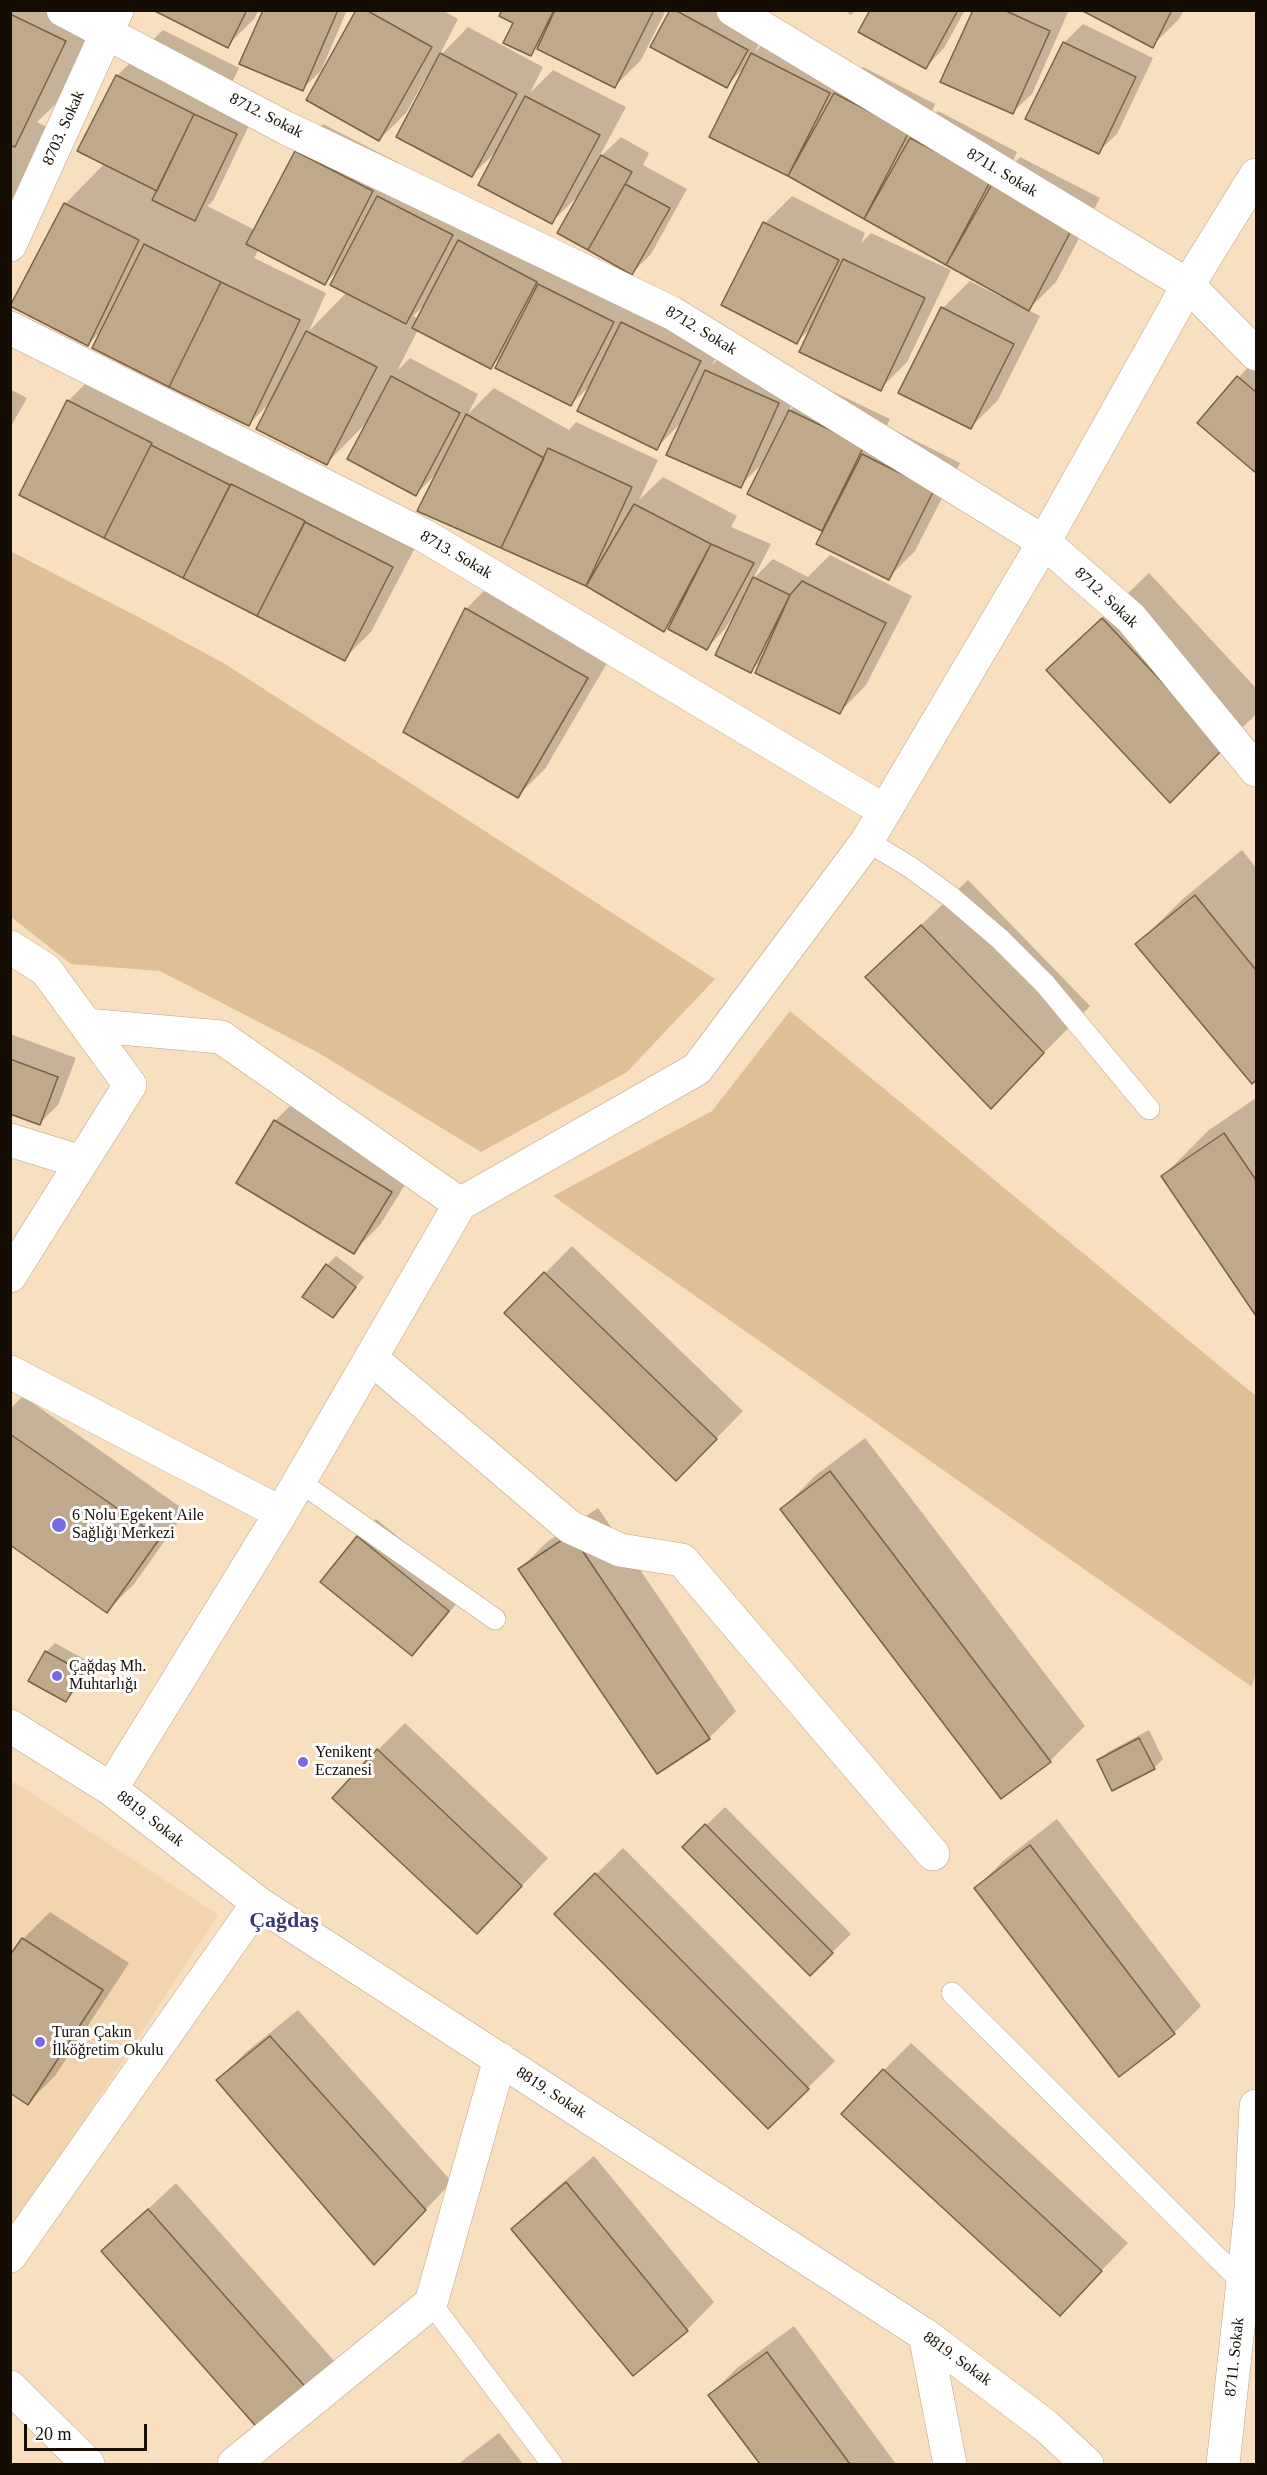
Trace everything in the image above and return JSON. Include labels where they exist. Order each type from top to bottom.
[{"type":"street","name":"8712. Sokak","points":[[63,10],[112,22],[286,128],[672,313],[1044,542],[1131,618],[1257,770]]},
{"type":"street","name":"8711. Sokak","points":[[733,10],[1188,285],[1257,354]]},
{"type":"street","name":"8703. Sokak","points":[[10,245],[112,22]]},
{"type":"street","points":[[111,1789],[300,1482],[460,1204],[697,1069],[867,841],[1044,542],[1188,285],[1257,175]]},
{"type":"street","name":"8713. Sokak","points":[[10,328],[425,536],[885,811]]},
{"type":"street","points":[[10,947],[46,970],[130,1085],[10,1276]]},
{"type":"street","points":[[86,1025],[221,1037],[460,1204]]},
{"type":"street","points":[[10,1140],[81,1162]]},
{"type":"street","points":[[371,1358],[570,1527],[620,1550],[682,1560],[933,1854]]},
{"type":"street","points":[[10,1372],[281,1513]]},
{"type":"street","name":"8819. Sokak","points":[[10,1726],[111,1789],[258,1903],[925,2335],[1046,2426],[1087,2464]]},
{"type":"street","points":[[10,2256],[258,1903]]},
{"type":"street","points":[[234,2464],[431,2303],[500,2060]]},
{"type":"street","name":"8711. Sokak","points":[[1223,2464],[1251,2209],[1257,2106]]},
{"type":"street","points":[[925,2335],[950,2464]]},
{"type":"street","points":[[10,2387],[88,2464]]},
{"type":"lane","points":[[867,841],[910,867],[951,897],[1000,939],[1046,984],[1149,1109]]},
{"type":"lane","points":[[300,1482],[495,1619]]},
{"type":"lane","points":[[952,1993],[1243,2283]]},
{"type":"lane","points":[[431,2303],[552,2464]]},
{"type":"shaded area","points":[[10,551],[225,664],[715,979],[627,1072],[481,1152],[317,1052],[160,971],[71,964],[11,917]]},
{"type":"shaded area","points":[[790,1011],[1256,1396],[1256,1671],[1252,1687],[553,1196],[712,1111]]},
{"type":"shaded area","points":[[11,1780],[218,1915],[11,2232]]},
{"type":"building","points":[[153,10],[247,10],[228,48]]},
{"type":"building","points":[[263,10],[338,10],[303,91],[239,64]]},
{"type":"building","points":[[356,10],[366,10],[432,47],[379,141],[306,100]]},
{"type":"building","points":[[502,10],[554,10],[531,56],[503,43],[513,23],[499,16]]},
{"type":"building","points":[[555,10],[654,10],[615,88],[537,49]]},
{"type":"building","points":[[670,10],[675,10],[748,50],[727,88],[650,47]]},
{"type":"building","points":[[870,10],[958,10],[926,69],[858,32]]},
{"type":"building","points":[[973,10],[1004,10],[1050,31],[1013,114],[940,82]]},
{"type":"building","points":[[1081,10],[1172,10],[1153,48]]},
{"type":"building","points":[[10,14],[66,41],[15,147],[10,145]]},
{"type":"building","points":[[1063,42],[1136,77],[1099,154],[1025,119]]},
{"type":"building","points":[[440,53],[517,94],[472,177],[396,137]]},
{"type":"building","points":[[751,53],[830,93],[788,176],[709,137]]},
{"type":"building","points":[[116,75],[194,114],[157,191],[77,151]]},
{"type":"building","points":[[834,93],[909,132],[864,219],[788,176]]},
{"type":"building","points":[[525,96],[600,135],[552,224],[478,185]]},
{"type":"building","points":[[194,114],[237,134],[195,221],[152,200]]},
{"type":"building","points":[[910,138],[991,180],[946,265],[864,219]]},
{"type":"building","points":[[295,151],[373,191],[325,285],[246,244]]},
{"type":"building","points":[[601,155],[632,172],[588,250],[557,233]]},
{"type":"building","points":[[625,184],[670,208],[632,275],[588,250]]},
{"type":"building","points":[[992,184],[1074,225],[1029,311],[946,265]]},
{"type":"building","points":[[377,196],[453,235],[406,324],[330,285]]},
{"type":"building","points":[[64,203],[139,240],[88,346],[10,306]]},
{"type":"building","points":[[763,222],[839,260],[797,344],[721,305]]},
{"type":"building","points":[[458,240],[537,282],[491,369],[412,328]]},
{"type":"building","points":[[144,244],[221,282],[169,387],[92,348]]},
{"type":"building","points":[[843,259],[925,298],[881,391],[799,352]]},
{"type":"building","points":[[221,282],[300,320],[249,426],[169,387]]},
{"type":"building","points":[[538,284],[614,322],[571,406],[495,368]]},
{"type":"building","points":[[941,307],[1014,344],[971,429],[898,393]]},
{"type":"building","points":[[621,322],[701,361],[657,450],[577,411]]},
{"type":"building","points":[[306,331],[377,367],[327,465],[256,429]]},
{"type":"building","points":[[705,370],[779,403],[741,488],[666,455]]},
{"type":"building","points":[[391,376],[460,413],[416,496],[347,459]]},
{"type":"building","points":[[1237,376],[1256,392],[1256,473],[1197,423]]},
{"type":"building","points":[[67,400],[152,443],[104,538],[19,495]]},
{"type":"building","points":[[789,410],[864,446],[822,531],[747,494]]},
{"type":"building","points":[[466,414],[544,458],[501,548],[417,511]]},
{"type":"building","points":[[151,445],[230,485],[183,578],[104,538]]},
{"type":"building","points":[[548,448],[632,487],[586,586],[501,548]]},
{"type":"building","points":[[862,454],[934,490],[889,580],[816,544]]},
{"type":"building","points":[[231,484],[305,521],[257,616],[183,578]]},
{"type":"building","points":[[634,504],[711,544],[664,632],[586,586]]},
{"type":"building","points":[[305,522],[393,567],[345,661],[257,616]]},
{"type":"building","points":[[711,544],[754,563],[707,650],[668,629]]},
{"type":"building","points":[[753,577],[790,595],[751,673],[715,655]]},
{"type":"building","points":[[802,581],[886,623],[840,714],[755,673],[790,595]]},
{"type":"building","points":[[465,608],[588,678],[518,798],[403,732]]},
{"type":"building","points":[[1102,618],[1224,748],[1170,803],[1046,670]]},
{"type":"building","points":[[1195,895],[1256,970],[1256,1080],[1252,1084],[1135,944]]},
{"type":"building","points":[[921,925],[1044,1053],[991,1109],[865,977]]},
{"type":"building","points":[[10,1059],[58,1077],[40,1125],[10,1114]]},
{"type":"building","points":[[274,1120],[392,1192],[354,1254],[236,1183]]},
{"type":"building","points":[[1224,1133],[1256,1180],[1256,1316],[1161,1176]]},
{"type":"building","points":[[326,1264],[356,1287],[333,1318],[302,1297]]},
{"type":"building","points":[[544,1272],[717,1439],[676,1481],[504,1313]]},
{"type":"building","points":[[10,1434],[160,1538],[107,1613],[10,1545]]},
{"type":"building","points":[[830,1471],[1051,1762],[1001,1799],[780,1509]]},
{"type":"building","points":[[571,1534],[710,1739],[657,1774],[518,1569]]},
{"type":"building","points":[[357,1536],[449,1611],[412,1656],[320,1582]]},
{"type":"building","points":[[45,1651],[83,1672],[66,1702],[28,1681]]},
{"type":"building","points":[[1139,1738],[1155,1769],[1112,1791],[1097,1760]]},
{"type":"building","points":[[377,1749],[522,1886],[477,1934],[332,1798]]},
{"type":"building","points":[[705,1824],[833,1953],[810,1976],[682,1847]]},
{"type":"building","points":[[1030,1845],[1175,2034],[1119,2077],[974,1888]]},
{"type":"building","points":[[595,1873],[809,2089],[768,2129],[554,1914]]},
{"type":"building","name":"Turan Çakın İlköğretim Okulu","points":[[22,1938],[103,1990],[28,2105],[10,2093],[10,1955]]},
{"type":"building","points":[[270,2036],[426,2210],[374,2265],[216,2080]]},
{"type":"building","points":[[883,2069],[1102,2271],[1060,2316],[841,2114]]},
{"type":"building","points":[[566,2182],[688,2331],[633,2376],[511,2229]]},
{"type":"building","points":[[148,2209],[309,2391],[261,2432],[101,2251]]},
{"type":"building","points":[[767,2352],[850,2464],[760,2464],[708,2395]]},
{"type":"place","name":"6 Nolu Egekent Aile Sağlığı Merkezi","points":[[59,1525]]},
{"type":"place","name":"Çağdaş Mh. Muhtarlığı","points":[[57,1676]]},
{"type":"place","name":"Yenikent Eczanesi","points":[[303,1762]]},
{"type":"place","name":"Turan Çakın İlköğretim Okulu","points":[[40,2042]]},
{"type":"district","name":"Çağdaş","points":[[284,1921]]}]
